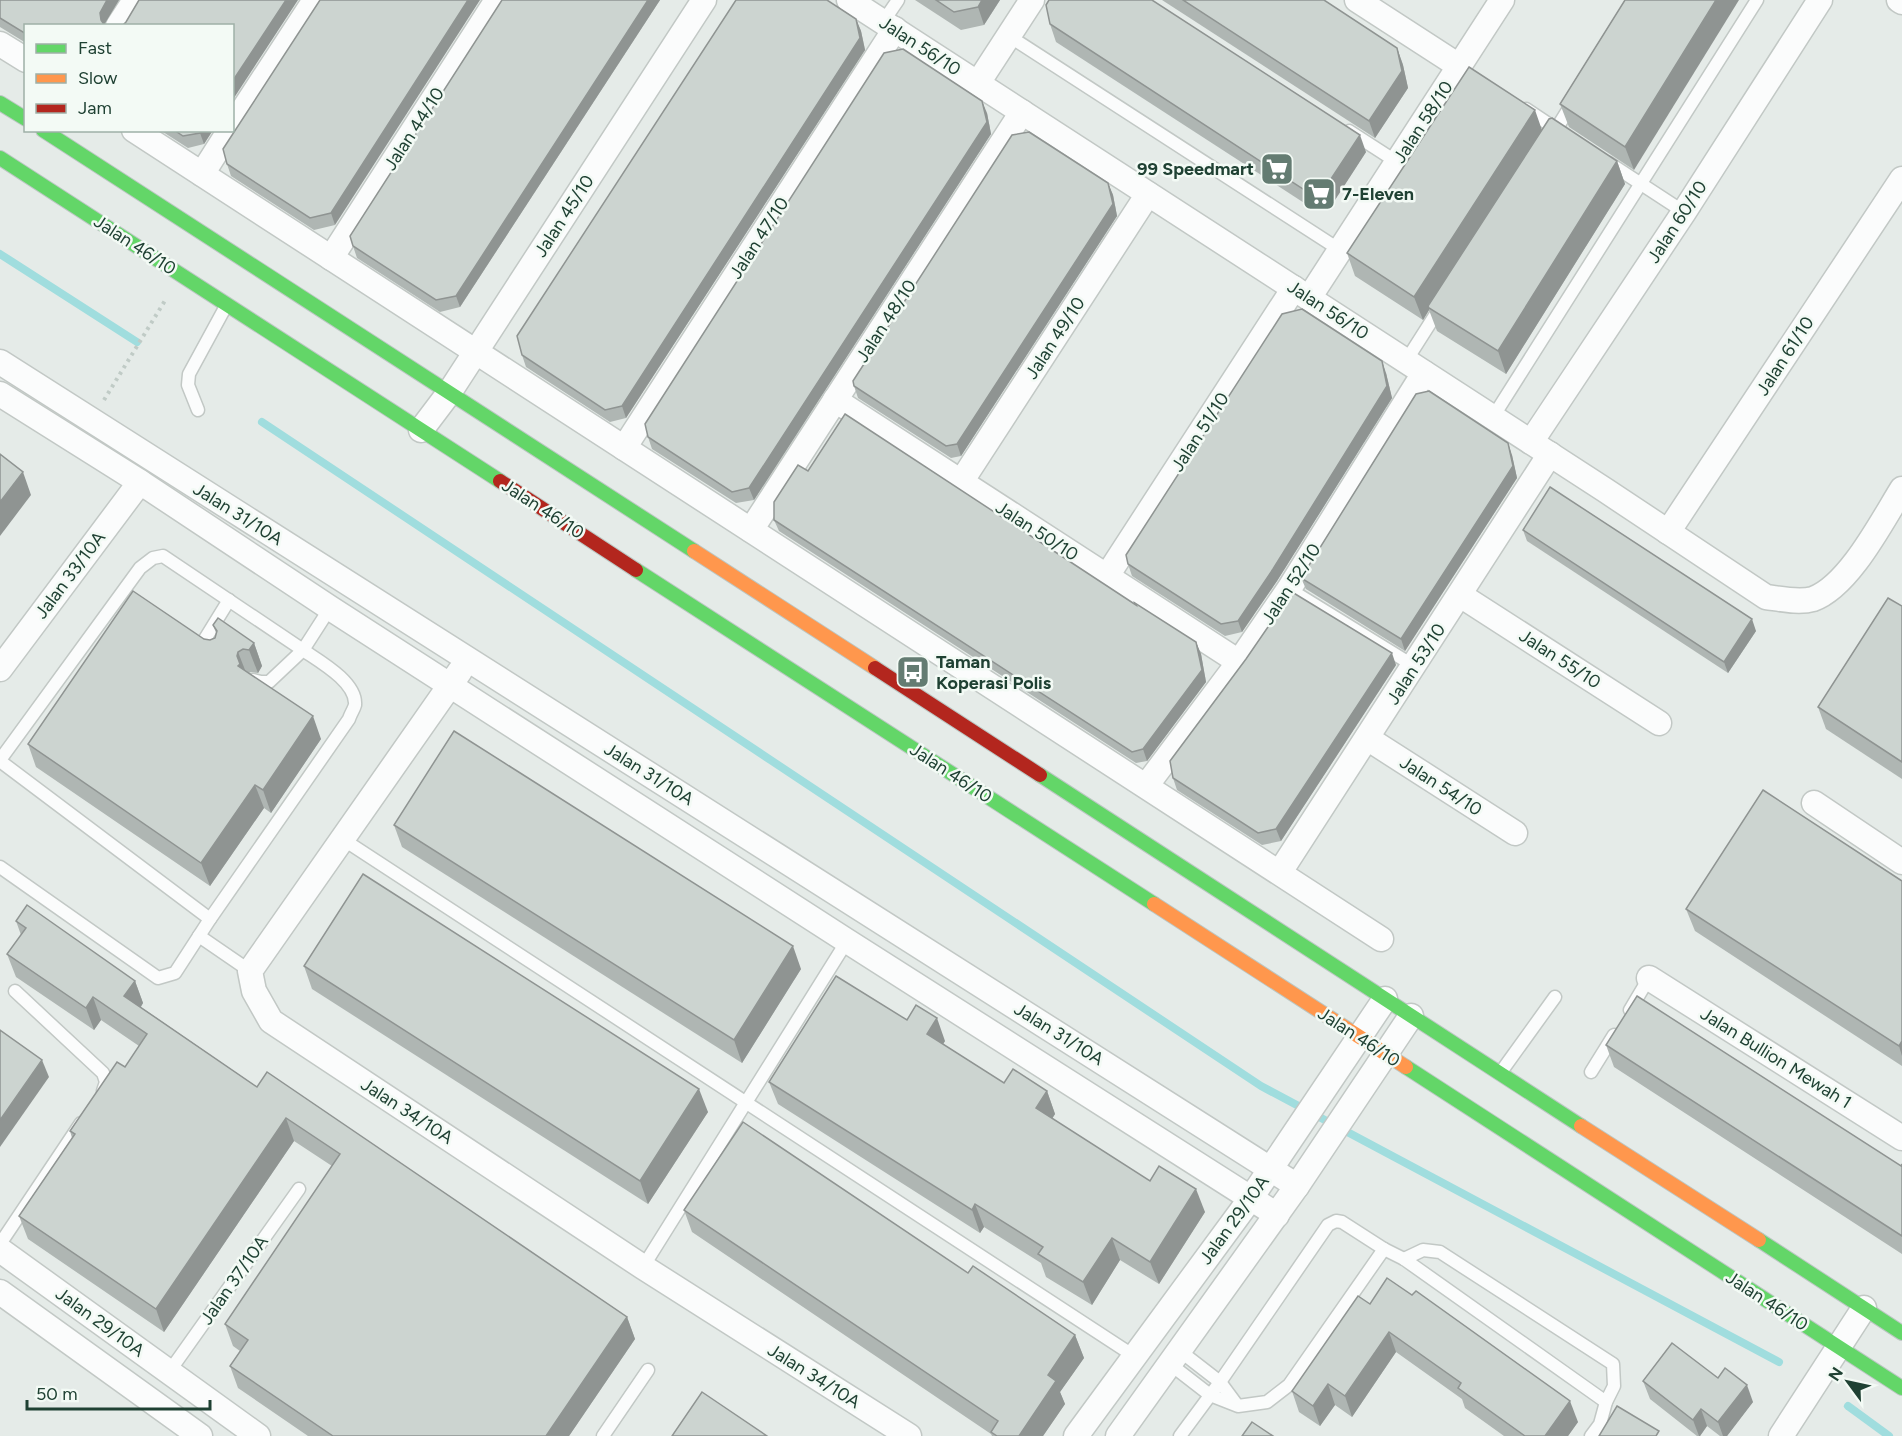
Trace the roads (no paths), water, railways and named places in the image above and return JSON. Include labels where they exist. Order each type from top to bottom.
[{"type":"main road","points":[[0,103],[24,118]]},
{"type":"main road","points":[[46,132],[1902,1333]]},
{"type":"main road","name":"Jalan 46/10","points":[[0,158],[1902,1388]]},
{"type":"street","points":[[119,24],[135,0]]},
{"type":"street","points":[[234,124],[315,0]]},
{"type":"street","name":"Jalan 44/10","points":[[331,258],[497,0]]},
{"type":"street","name":"Jalan 45/10","points":[[422,430],[476,352],[704,0]]},
{"type":"street","name":"Jalan 56/10","points":[[849,0],[1767,597],[1812,599],[1834,587],[1856,561],[1902,489]]},
{"type":"street","points":[[978,83],[1032,0]]},
{"type":"street","name":"Jalan 58/10","points":[[1357,0],[1464,70]]},
{"type":"street","name":"Jalan 58/10","points":[[1301,293],[1340,250],[1397,162],[1464,70],[1502,0]]},
{"type":"street","name":"Jalan 60/10","points":[[1541,448],[1684,212],[1820,0]]},
{"type":"street","name":"Jalan 47/10","points":[[624,448],[889,26]]},
{"type":"street","points":[[0,44],[24,59]]},
{"type":"street","name":"Jalan 48/10","points":[[751,530],[1022,112]]},
{"type":"street","points":[[137,132],[1381,939]]},
{"type":"street","points":[[202,174],[229,132]]},
{"type":"street","name":"Jalan 61/10","points":[[1668,532],[1902,179]]},
{"type":"street","name":"Jalan 49/10","points":[[961,482],[1148,194]]},
{"type":"street","name":"Jalan 51/10","points":[[1107,576],[1301,293]]},
{"type":"street","name":"Jalan 31/10A","points":[[0,362],[1298,1186]]},
{"type":"street","name":"Jalan 52/10","points":[[1146,786],[1239,662],[1289,589],[1415,367]]},
{"type":"street","name":"Jalan 31/10A","points":[[0,394],[140,482],[330,608],[848,942],[1277,1215]]},
{"type":"street","name":"Jalan 50/10","points":[[835,400],[1239,662]]},
{"type":"street","name":"Jalan 53/10","points":[[1280,873],[1460,596],[1541,448]]},
{"type":"street","name":"Jalan 33/10A","points":[[0,669],[140,482]]},
{"type":"street","name":"Jalan 55/10","points":[[1460,596],[1659,723]]},
{"type":"street","points":[[250,971],[341,838],[468,660]]},
{"type":"street","name":"Jalan 54/10","points":[[1367,738],[1515,833]]},
{"type":"street","points":[[1814,803],[1902,862]]},
{"type":"street","name":"Jalan 34/10A","points":[[250,971],[254,991],[271,1021],[643,1267],[909,1436]]},
{"type":"street","name":"Jalan Bullion Mewah 1","points":[[1649,978],[1902,1138]]},
{"type":"street","name":"Jalan 29/10A","points":[[1076,1436],[1251,1198],[1385,999]]},
{"type":"street","name":"Jalan 29/10A","points":[[1118,1436],[1298,1186],[1411,1016]]},
{"type":"street","name":"Jalan 29/10A","points":[[0,1251],[258,1436]]},
{"type":"street","name":"Jalan 29/10A","points":[[0,1292],[200,1436]]},
{"type":"street","points":[[1781,1436],[1864,1308]]},
{"type":"lane","points":[[889,26],[898,0]]},
{"type":"lane","points":[[1493,417],[1757,0]]},
{"type":"lane","points":[[1009,36],[1340,250]]},
{"type":"lane","points":[[1543,148],[1561,132],[1580,89]]},
{"type":"lane","points":[[1517,104],[1561,132]]},
{"type":"lane","points":[[1337,123],[1397,162]]},
{"type":"lane","points":[[1603,159],[1684,212]]},
{"type":"lane","points":[[1415,367],[1450,293]]},
{"type":"lane","points":[[198,410],[188,384],[189,374],[227,305]]},
{"type":"lane","points":[[0,867],[158,978],[175,974],[210,919],[349,719],[355,705],[351,689],[339,676],[163,556],[153,558],[140,568],[0,760],[210,919]]},
{"type":"lane","points":[[1289,589],[1414,666]]},
{"type":"lane","points":[[217,655],[205,639],[229,600]]},
{"type":"lane","points":[[253,680],[269,682],[303,650],[330,608]]},
{"type":"lane","points":[[341,838],[1134,1356]]},
{"type":"lane","points":[[199,936],[250,971]]},
{"type":"lane","points":[[643,1267],[848,942]]},
{"type":"lane","points":[[1591,1072],[1649,978]]},
{"type":"lane","points":[[0,1244],[106,1082],[103,1073],[15,991]]},
{"type":"lane","points":[[1500,1073],[1555,997]]},
{"type":"lane","name":"Jalan 37/10A","points":[[169,1372],[299,1188]]},
{"type":"lane","points":[[1180,1436],[1328,1225],[1336,1221],[1342,1221],[1384,1249],[1404,1259],[1606,1402]]},
{"type":"lane","points":[[1175,1357],[1210,1395],[1238,1406],[1267,1402],[1289,1385],[1384,1249]]},
{"type":"lane","points":[[1404,1259],[1423,1250],[1440,1252],[1613,1364],[1614,1386],[1606,1402],[1600,1424],[1591,1436]]},
{"type":"lane","points":[[1175,1357],[1220,1382],[1238,1406]]},
{"type":"lane","points":[[603,1436],[648,1370]]},
{"type":"waterway","points":[[0,254],[137,342]]},
{"type":"waterway","points":[[262,422],[1261,1086],[1779,1362]]},
{"type":"waterway","points":[[1848,1406],[1889,1436]]},
{"type":"place","name":"99 Speedmart","points":[[1277,169]]},
{"type":"place","name":"7-Eleven","points":[[1319,194]]},
{"type":"place","name":"Taman Koperasi Polis","points":[[913,672]]}]
